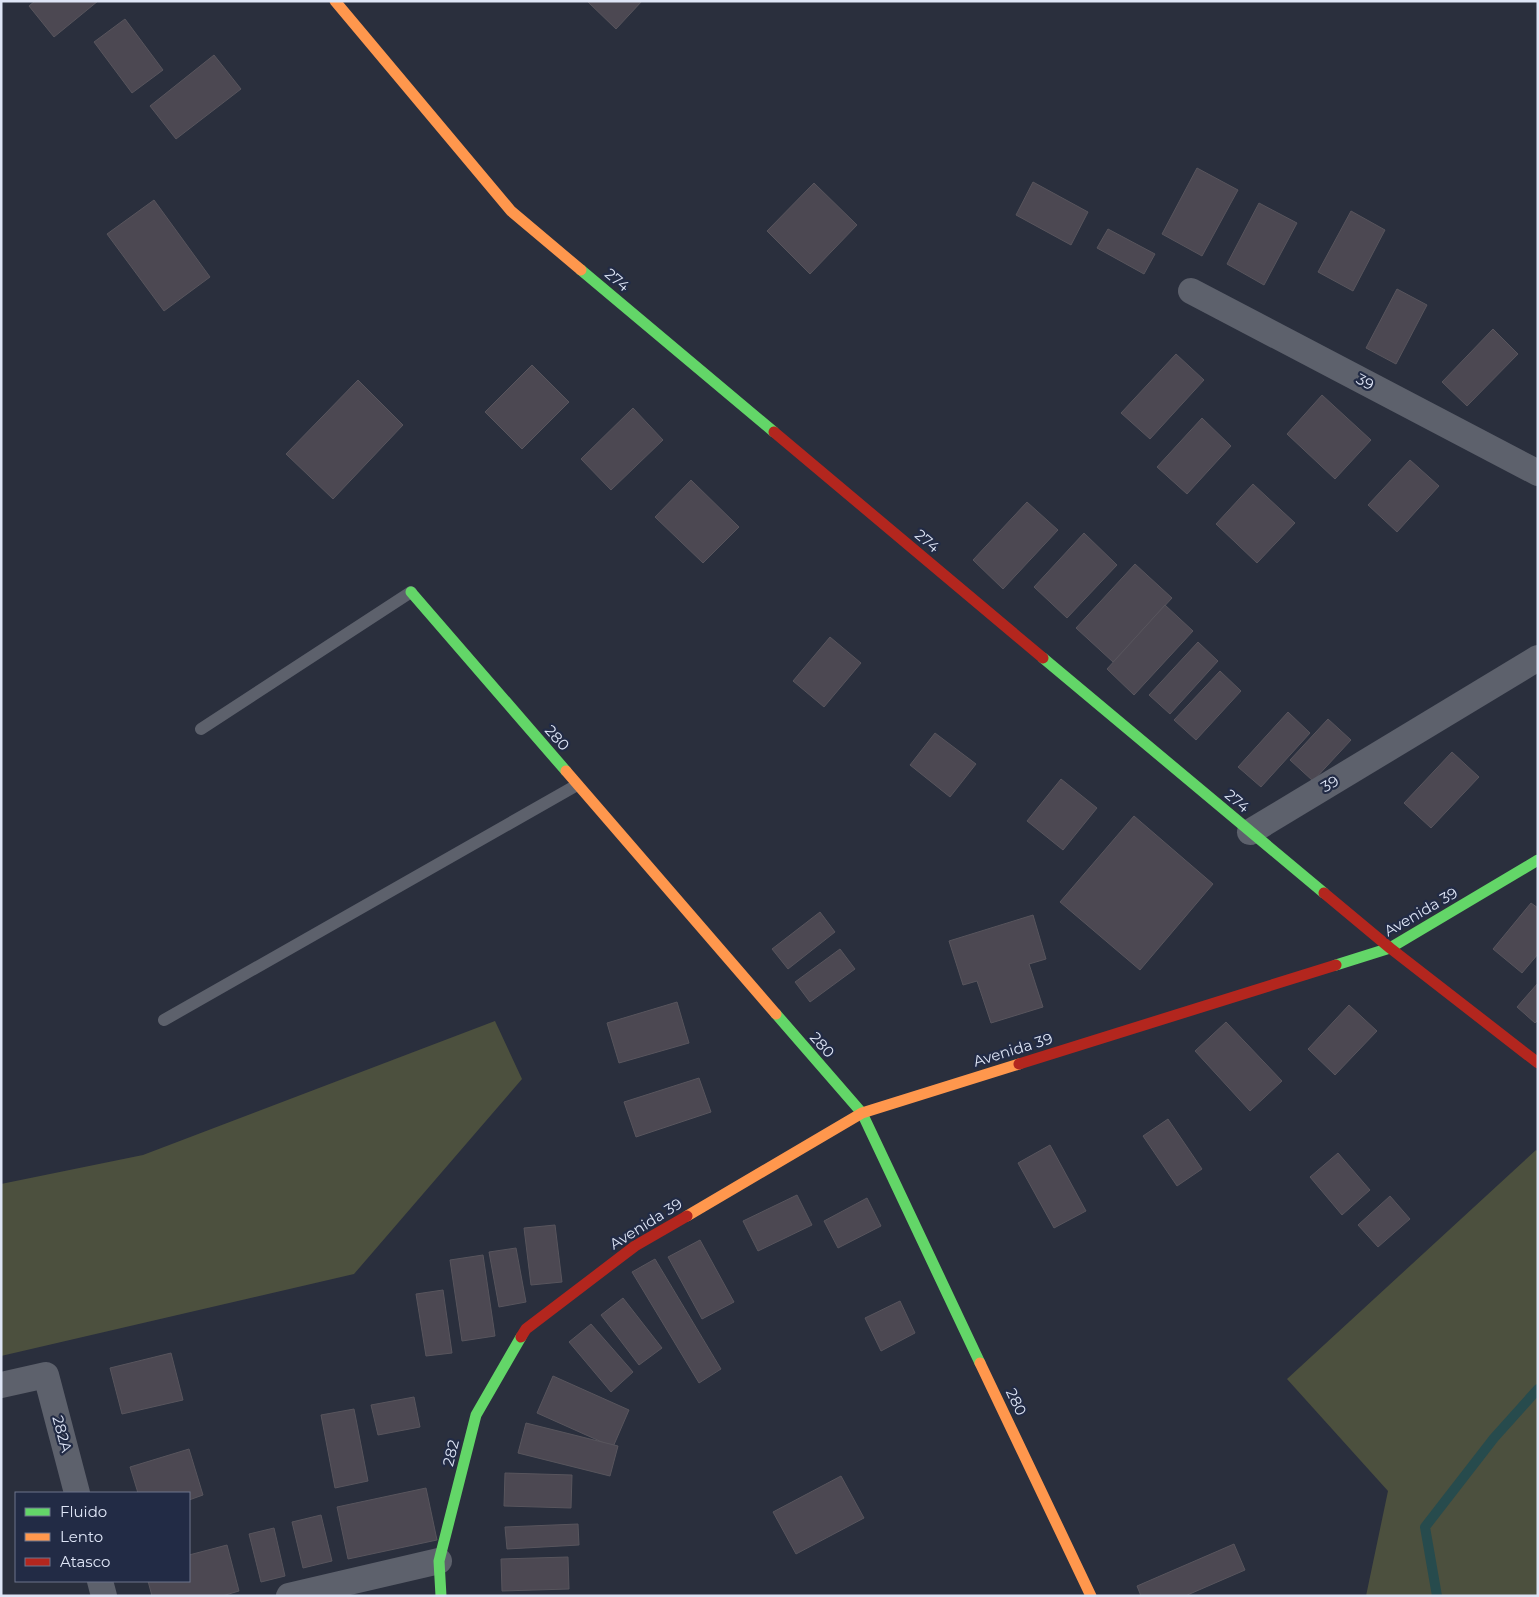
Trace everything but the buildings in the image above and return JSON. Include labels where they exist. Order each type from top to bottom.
[{"type":"street","name":"274","points":[[335,1],[511,211],[1250,832],[1390,948],[1538,1063]]},
{"type":"street","name":"39","points":[[1192,291],[1538,473]]},
{"type":"street","name":"280","points":[[411,592],[862,1113],[1092,1596]]},
{"type":"street","name":"39","points":[[1250,832],[1538,658]]},
{"type":"street","name":"Avenida 39","points":[[526,1329],[635,1246],[862,1113],[1390,948],[1538,860]]},
{"type":"street","name":"282","points":[[441,1596],[439,1561],[476,1415],[526,1329]]},
{"type":"street","name":"282A","points":[[1,1386],[46,1375],[77,1492]]},
{"type":"street","points":[[289,1596],[439,1561]]},
{"type":"street","points":[[100,1582],[104,1596]]},
{"type":"lane","points":[[201,729],[411,592]]},
{"type":"lane","points":[[164,1020],[578,785]]},
{"type":"green space","points":[[495,1021],[522,1079],[354,1274],[1,1356],[1,1184],[143,1155]]},
{"type":"green space","points":[[1536,1150],[1538,1152],[1538,1596],[1366,1596],[1388,1491],[1287,1379]]},
{"type":"waterway","points":[[1437,1596],[1425,1527],[1494,1438],[1538,1389]]},
{"type":"traffic: fast","points":[[581,270],[774,432]]},
{"type":"traffic: fast","points":[[411,592],[566,771]]},
{"type":"traffic: fast","points":[[1043,658],[1324,893]]},
{"type":"traffic: fast","points":[[1336,965],[1390,948],[1538,860]]},
{"type":"traffic: fast","points":[[776,1014],[862,1113],[980,1363]]},
{"type":"traffic: fast","points":[[441,1596],[439,1561],[476,1415],[521,1337]]},
{"type":"traffic: slow","points":[[335,1],[511,211],[581,270]]},
{"type":"traffic: slow","points":[[566,771],[776,1014]]},
{"type":"traffic: slow","points":[[687,1216],[862,1113],[1019,1064]]},
{"type":"traffic: slow","points":[[980,1363],[1091,1596]]},
{"type":"traffic: jam","points":[[774,432],[1043,658]]},
{"type":"traffic: jam","points":[[1324,893],[1390,948],[1538,1063]]},
{"type":"traffic: jam","points":[[1019,1064],[1336,965]]},
{"type":"traffic: jam","points":[[521,1337],[526,1329],[635,1246],[687,1216]]}]
